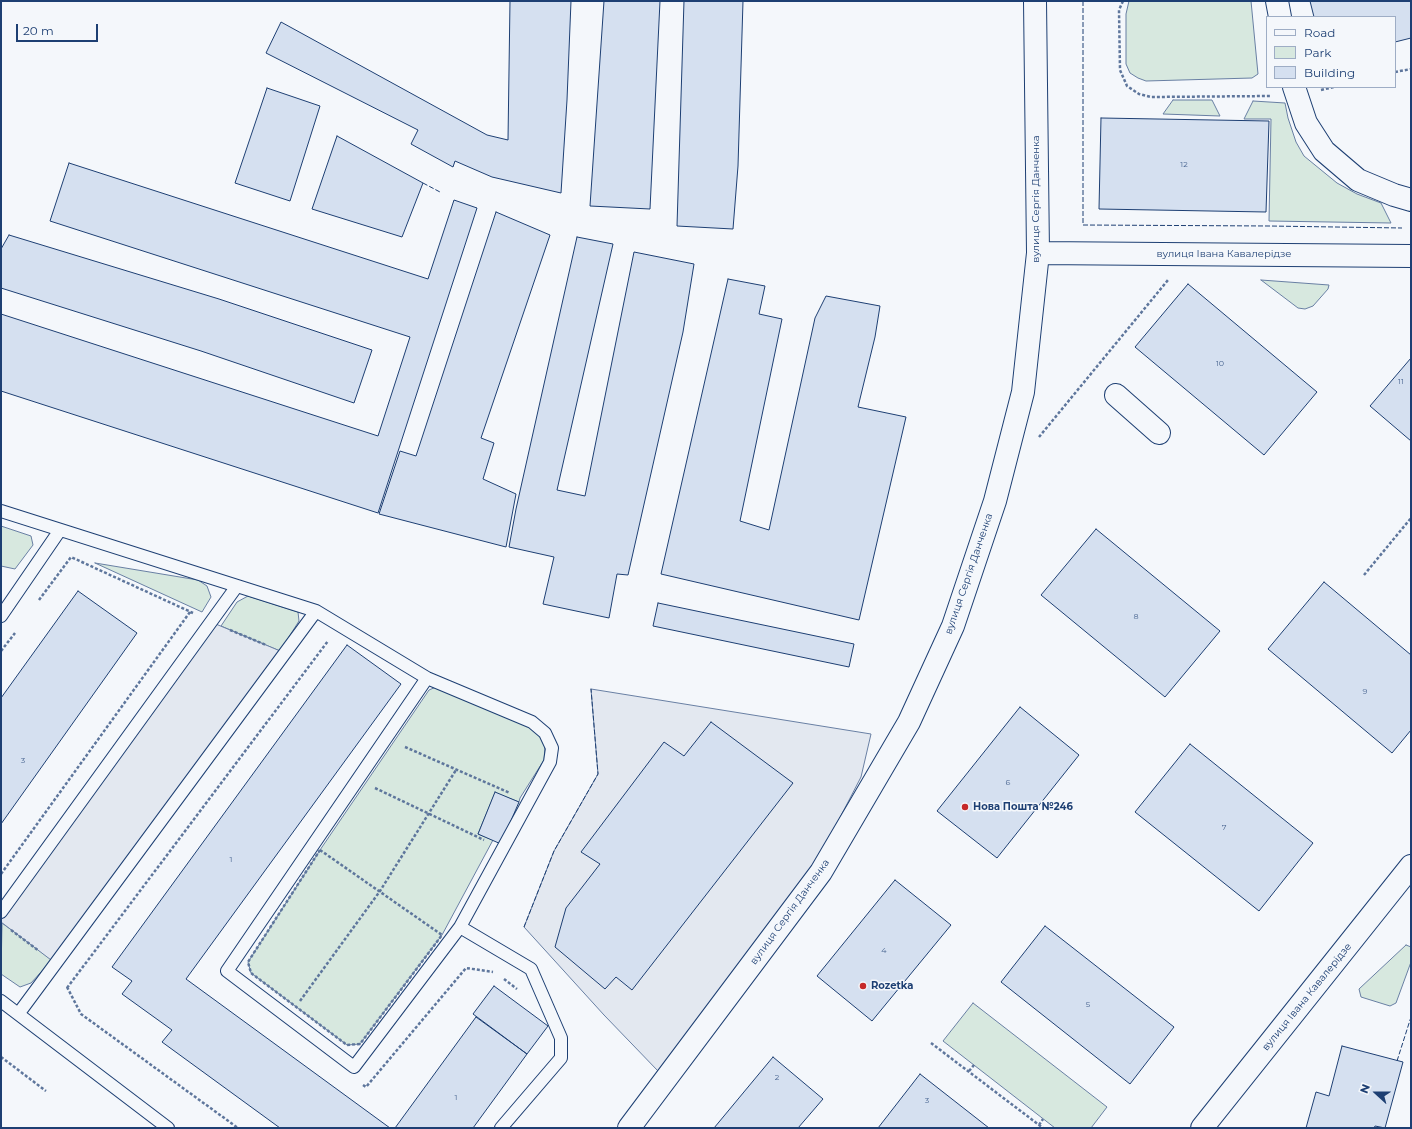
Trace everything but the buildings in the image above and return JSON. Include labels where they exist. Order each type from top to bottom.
[{"type":"street","name":"вулиця Сергія Данченка","points":[[629,1128],[821,872],[909,722],[953,626],[996,494],[1023,392],[1038,253],[1035,1]]},
{"type":"street","points":[[1277,1],[1280,16]]},
{"type":"street","points":[[1296,91],[1306,123],[1324,151],[1358,180],[1394,195],[1411,200]]},
{"type":"street","name":"вулиця Івана Кавалерідзе","points":[[1038,253],[1411,256]]},
{"type":"street","points":[[1116,395],[1160,433]]},
{"type":"street","name":"вулиця Івана Кавалерідзе","points":[[1202,1128],[1411,866]]},
{"type":"lane","points":[[1,511],[316,611],[427,678],[532,722],[545,733],[552,748],[550,762],[460,927],[354,1067],[227,971],[427,678]]},
{"type":"lane","points":[[1,616],[60,530]]},
{"type":"lane","points":[[1,912],[237,586]]},
{"type":"lane","points":[[18,1014],[316,611]]},
{"type":"lane","points":[[460,927],[531,970],[561,1038],[561,1058],[501,1128]]},
{"type":"lane","points":[[1,1001],[168,1128]]},
{"type":"path","points":[[1123,1],[1119,10],[1120,70],[1127,86],[1139,94],[1151,97],[1296,91]]},
{"type":"path","points":[[1396,72],[1411,69]]},
{"type":"path","points":[[1034,443],[1173,275]]},
{"type":"path","points":[[1364,575],[1411,518]]},
{"type":"path","points":[[38,601],[71,557],[211,622],[285,653]]},
{"type":"path","points":[[1,874],[190,612]]},
{"type":"path","points":[[1,652],[15,633]]},
{"type":"path","points":[[386,739],[529,802]]},
{"type":"path","points":[[296,1007],[380,891],[456,770]]},
{"type":"path","points":[[358,780],[502,849]]},
{"type":"path","points":[[320,850],[380,891],[442,934],[360,1044],[347,1045],[251,973],[248,962],[320,850]]},
{"type":"path","points":[[8,928],[55,964],[81,1014],[238,1128]]},
{"type":"path","points":[[502,977],[521,992]]},
{"type":"path","points":[[931,1043],[1042,1128]]},
{"type":"path","points":[[1,1057],[46,1091]]},
{"type":"path","points":[[969,1071],[974,1065]]},
{"type":"path","points":[[1039,1125],[1043,1119]]},
{"type":"green space","points":[[1129,1],[1251,1],[1258,74],[1252,78],[1146,81],[1138,78],[1130,73],[1126,64],[1126,14]]},
{"type":"green space","points":[[1173,100],[1212,100],[1220,116],[1163,114]]},
{"type":"green space","points":[[1253,101],[1285,103],[1296,142],[1304,156],[1337,183],[1357,194],[1381,203],[1391,223],[1269,221],[1271,119],[1244,119]]},
{"type":"green space","points":[[1261,280],[1329,285],[1328,289],[1313,306],[1305,309],[1298,308]]},
{"type":"green space","points":[[1,526],[31,536],[33,545],[15,569],[1,566]]},
{"type":"green space","points":[[95,563],[198,580],[207,586],[211,597],[202,612]]},
{"type":"green space","points":[[248,596],[298,612],[299,621],[280,651],[221,626],[237,602]]},
{"type":"green space","points":[[436,687],[529,726],[540,737],[545,746],[544,760],[519,802],[495,793],[478,834],[493,840],[442,935],[360,1044],[347,1045],[251,973],[248,962],[320,850],[429,690]]},
{"type":"green space","points":[[2,923],[52,960],[31,983],[20,987],[1,974]]},
{"type":"green space","points":[[1406,945],[1411,947],[1411,962],[1396,1003],[1390,1006],[1361,997],[1359,989]]},
{"type":"green space","points":[[973,1003],[1107,1107],[1091,1128],[1055,1128],[943,1041]]},
{"type":"shaded area","points":[[211,622],[285,653],[55,963],[1,922],[1,912]]},
{"type":"shaded area","points":[[591,689],[871,734],[861,777],[818,860],[658,1071],[604,1015],[524,927],[554,851],[598,774]]},
{"type":"fence","points":[[1083,1],[1083,225],[1402,228]]},
{"type":"fence","points":[[423,183],[440,192]]},
{"type":"fence","points":[[524,927],[554,851],[598,774],[591,689]]},
{"type":"fence","points":[[1397,1061],[1411,1017]]},
{"type":"place","name":"Нова Пошта №246","points":[[965,807]]},
{"type":"place","name":"Rozetka","points":[[863,986]]}]
